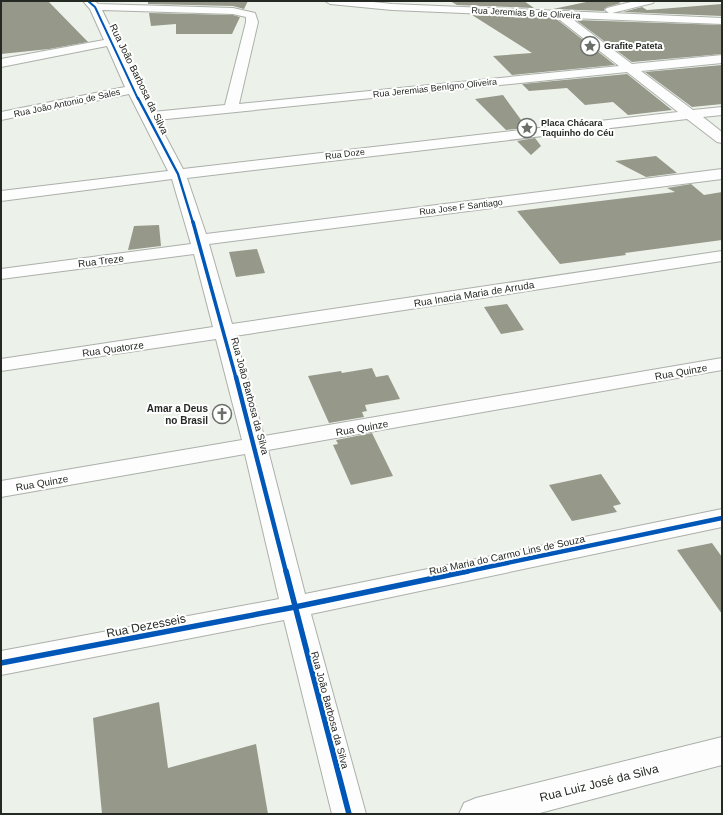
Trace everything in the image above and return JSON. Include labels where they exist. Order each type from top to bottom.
[{"type":"street","name":"Rua Jeremias B de Oliveira","points":[[330,1],[366,5],[560,15],[722,21]]},
{"type":"street","points":[[542,1],[722,139]]},
{"type":"street","points":[[584,16],[649,1]]},
{"type":"street","points":[[92,4],[233,11],[248,13],[251,15],[252,22],[231,108]]},
{"type":"street","name":"Rua João Barbosa da Silva","points":[[92,4],[133,89],[178,174],[225,332],[349,814]]},
{"type":"street","points":[[1,63],[110,42]]},
{"type":"street","name":"Rua Jeremias Benígno Oliveira","points":[[148,117],[722,58]]},
{"type":"street","name":"Rua João Antonio de Sales","points":[[1,116],[133,89]]},
{"type":"street","name":"Rua Doze","points":[[1,196],[722,111]]},
{"type":"street","name":"Rua Jose F Santiago","points":[[200,244],[722,174]]},
{"type":"street","name":"Rua Treze","points":[[1,274],[200,244]]},
{"type":"street","name":"Rua Inacia Maria de Arruda","points":[[225,332],[722,256]]},
{"type":"street","name":"Rua Quatorze","points":[[1,366],[225,332]]},
{"type":"street","name":"Rua Quinze","points":[[1,490],[722,364]]},
{"type":"street","name":"Rua Maria do Carmo Lins de Souza","points":[[295,607],[722,518]]},
{"type":"street","name":"Rua Dezesseis","points":[[1,663],[295,607]]},
{"type":"street","name":"Rua Luiz José da Silva","points":[[476,814],[722,752]]},
{"type":"building","points":[[1,1],[48,1],[88,42],[49,49],[1,54]]},
{"type":"building","points":[[148,1],[248,1],[244,9],[233,6],[148,4]]},
{"type":"building","points":[[450,1],[524,1],[534,8],[457,5]]},
{"type":"building","points":[[591,1],[616,1],[621,3],[607,7],[604,11],[553,9]]},
{"type":"building","points":[[722,4],[722,16],[623,12],[642,7],[647,10]]},
{"type":"building","points":[[149,13],[233,15],[240,17],[232,34],[176,34],[176,24],[151,26]]},
{"type":"building","points":[[472,15],[555,18],[615,65],[512,75],[493,56],[532,53]]},
{"type":"building","points":[[576,20],[722,25],[722,54],[632,62]]},
{"type":"building","points":[[722,65],[722,104],[692,107],[645,72]]},
{"type":"building","points":[[627,74],[672,110],[628,115],[613,102],[585,105],[567,88],[529,91],[522,84]]},
{"type":"building","points":[[503,95],[527,128],[506,130],[475,99]]},
{"type":"building","points":[[535,138],[541,146],[531,155],[517,141]]},
{"type":"building","points":[[656,156],[677,173],[646,177],[615,161]]},
{"type":"building","points":[[691,184],[704,195],[722,192],[722,240],[625,253],[626,255],[560,264],[517,211],[675,192],[667,188]]},
{"type":"building","points":[[159,225],[161,246],[128,250],[134,226]]},
{"type":"building","points":[[257,249],[265,273],[236,277],[229,252]]},
{"type":"building","points":[[507,304],[524,330],[501,334],[484,307]]},
{"type":"building","points":[[372,368],[376,377],[388,375],[400,399],[365,405],[367,411],[362,412],[364,417],[329,423],[308,376],[341,371],[342,373]]},
{"type":"building","points":[[372,433],[393,476],[351,485],[333,445],[338,444],[336,440]]},
{"type":"building","points":[[601,474],[621,504],[613,506],[617,512],[572,521],[549,485]]},
{"type":"building","points":[[712,543],[722,557],[722,614],[677,550]]},
{"type":"building","points":[[159,702],[168,768],[256,744],[268,814],[102,814],[93,718]]},
{"type":"cycle path","points":[[88,1],[95,7],[133,89],[178,174],[199,240],[255,446],[349,814]]},
{"type":"cycle path","points":[[1,663],[295,607],[722,518]]},
{"type":"place","name":"Grafite Pateta","points":[[590,46]]},
{"type":"place","name":"Placa Chácara Taquinho do Céu","points":[[527,128]]},
{"type":"place","name":"Amar a Deus no Brasil","points":[[222,414]]}]
